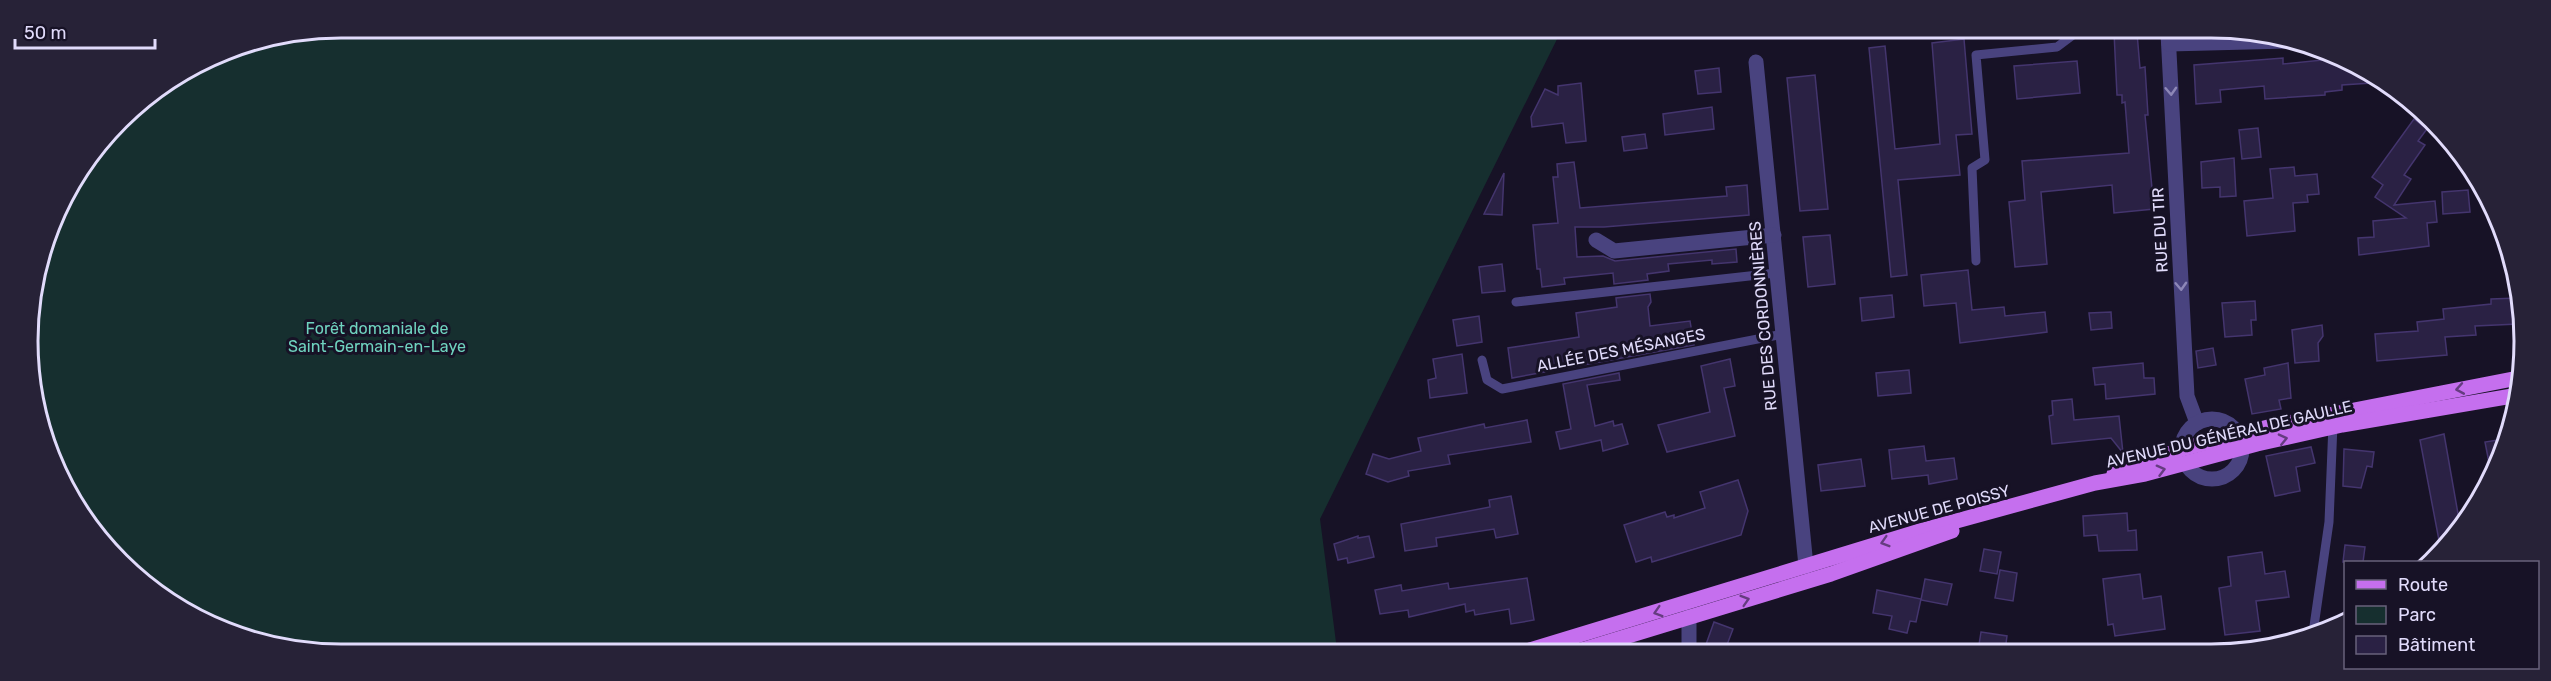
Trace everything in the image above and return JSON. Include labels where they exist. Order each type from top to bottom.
[{"type":"main road","name":"AVENUE DU GÉNÉRAL DE GAULLE","points":[[2022,504],[2095,483],[2145,474],[2184,456],[2239,441],[2511,380]]},
{"type":"main road","name":"AVENUE DU GÉNÉRAL DE GAULLE","points":[[2333,420],[2509,396]]},
{"type":"main road","name":"AVENUE DE POISSY","points":[[1554,644],[1687,610],[1808,574],[1920,531],[2022,504]]},
{"type":"main road","name":"AVENUE DE POISSY","points":[[1598,644],[1687,610]]},
{"type":"street","points":[[2168,38],[2250,40]]},
{"type":"street","name":"RUE DU TIR","points":[[2168,38],[2187,396],[2197,423]]},
{"type":"street","name":"RUE DES CORDONNIÈRES","points":[[1756,62],[1808,574]]},
{"type":"street","points":[[1596,240],[1614,251],[1774,235]]},
{"type":"street","points":[[2213,419],[2221,421],[2239,441],[2234,468],[2220,477],[2199,476],[2184,456],[2186,433],[2197,423],[2213,419]]},
{"type":"street","points":[[1687,610],[1689,644]]},
{"type":"lane","points":[[1976,261],[1972,168],[1985,160],[1976,55],[2057,47],[2069,38]]},
{"type":"lane","points":[[1516,302],[1776,273]]},
{"type":"lane","name":"ALLÉE DES MÉSANGES","points":[[1482,360],[1487,380],[1502,389],[1783,334]]},
{"type":"lane","points":[[2314,625],[2329,522],[2333,420]]},
{"type":"green space","name":"Forêt domaniale de Saint-Germain-en-Laye","points":[[321,38],[1558,38],[1320,519],[1336,644],[340,644],[281,638],[243,627],[206,612],[172,592],[126,555],[89,509],[69,475],[54,438],[43,400],[38,360],[38,321],[43,281],[54,243],[78,189],[100,156],[126,126],[156,100],[189,78],[243,54],[281,43]]},
{"type":"building","points":[[2114,38],[2137,38],[2140,68],[2145,67],[2148,115],[2145,115],[2154,209],[2114,213],[2112,185],[2041,192],[2047,264],[2015,267],[2009,202],[2025,200],[2022,161],[2129,153],[2125,102],[2122,103],[2122,95],[2117,95]]},
{"type":"building","points":[[1964,39],[1972,134],[1956,135],[1960,175],[1898,180],[1907,275],[1891,277],[1869,48],[1885,46],[1895,149],[1940,144],[1932,43]]},
{"type":"building","points":[[2283,58],[2283,64],[2323,60],[2370,83],[2342,85],[2342,90],[2325,92],[2325,95],[2265,99],[2264,86],[2220,90],[2221,102],[2196,104],[2194,65]]},
{"type":"building","points":[[2077,61],[2080,93],[2017,99],[2014,66]]},
{"type":"building","points":[[1719,68],[1721,92],[1698,94],[1695,71]]},
{"type":"building","points":[[1815,75],[1828,209],[1800,211],[1787,78]]},
{"type":"building","points":[[1581,83],[1586,141],[1566,143],[1563,123],[1532,127],[1531,117],[1545,89],[1558,95],[1558,86]]},
{"type":"building","points":[[1712,107],[1714,129],[1665,135],[1663,114]]},
{"type":"building","points":[[2414,119],[2427,129],[2418,141],[2425,145],[2404,175],[2411,179],[2394,205],[2435,201],[2437,222],[2427,223],[2429,246],[2359,255],[2358,238],[2374,237],[2373,221],[2406,218],[2375,197],[2383,185],[2372,177]]},
{"type":"building","points":[[2258,128],[2261,157],[2242,159],[2239,130]]},
{"type":"building","points":[[1645,134],[1647,148],[1624,151],[1622,137]]},
{"type":"building","points":[[2234,158],[2236,196],[2220,197],[2220,187],[2202,188],[2201,162]]},
{"type":"building","points":[[1574,162],[1580,208],[1727,196],[1726,187],[1747,185],[1749,215],[1604,227],[1575,227],[1577,257],[1603,256],[1615,261],[1736,249],[1737,262],[1712,264],[1712,260],[1668,264],[1669,271],[1647,274],[1648,280],[1614,284],[1613,273],[1564,278],[1565,284],[1542,287],[1540,269],[1537,269],[1533,225],[1558,223],[1553,177],[1558,177],[1557,164]]},
{"type":"building","points":[[2294,167],[2295,176],[2317,174],[2319,194],[2307,195],[2308,202],[2293,203],[2295,231],[2247,236],[2244,201],[2273,198],[2270,169]]},
{"type":"building","points":[[1504,173],[1502,215],[1484,214]]},
{"type":"building","points":[[2468,190],[2470,212],[2443,214],[2442,192]]},
{"type":"building","points":[[1830,235],[1835,284],[1808,287],[1803,237]]},
{"type":"building","points":[[1502,264],[1505,291],[1482,293],[1479,267]]},
{"type":"building","points":[[1968,270],[1972,310],[2004,307],[2005,316],[2045,312],[2047,332],[1960,343],[1956,303],[1924,306],[1921,275]]},
{"type":"building","points":[[1650,294],[1651,302],[1648,307],[1650,326],[1690,321],[1694,345],[1512,378],[1508,348],[1579,337],[1576,313],[1617,307],[1616,298]]},
{"type":"building","points":[[1892,295],[1894,317],[1862,321],[1860,298]]},
{"type":"building","points":[[2511,298],[2513,324],[2475,326],[2476,335],[2445,337],[2447,355],[2377,361],[2375,334],[2418,331],[2417,322],[2444,319],[2443,309],[2491,304],[2491,299]]},
{"type":"building","points":[[2255,301],[2256,320],[2251,320],[2252,335],[2225,337],[2222,303]]},
{"type":"building","points":[[2111,312],[2112,328],[2091,330],[2089,313]]},
{"type":"building","points":[[1479,316],[1482,342],[1457,346],[1453,320]]},
{"type":"building","points":[[2322,325],[2323,336],[2318,343],[2319,361],[2295,363],[2292,330]]},
{"type":"building","points":[[2213,348],[2216,365],[2198,368],[2196,351]]},
{"type":"building","points":[[1462,354],[1467,393],[1430,398],[1428,380],[1436,378],[1433,359]]},
{"type":"building","points":[[1730,359],[1735,386],[1724,388],[1735,436],[1667,452],[1658,425],[1710,412],[1701,366]]},
{"type":"building","points":[[2143,363],[2144,378],[2154,378],[2155,394],[2106,399],[2105,384],[2095,385],[2093,368]]},
{"type":"building","points":[[2288,363],[2291,398],[2279,400],[2281,409],[2252,414],[2245,379],[2265,375],[2264,368]]},
{"type":"building","points":[[1909,370],[1911,393],[1878,396],[1876,373]]},
{"type":"building","points":[[1619,373],[1620,380],[1587,385],[1595,426],[1613,421],[1614,426],[1622,424],[1628,444],[1603,451],[1601,440],[1560,449],[1556,432],[1571,429],[1563,384]]},
{"type":"building","points":[[2072,399],[2074,420],[2119,416],[2123,453],[2111,438],[2052,444],[2049,416],[2053,415],[2052,401]]},
{"type":"building","points":[[1527,420],[1531,442],[1448,455],[1450,464],[1408,471],[1409,476],[1388,482],[1366,474],[1373,454],[1389,459],[1421,451],[1418,438],[1484,424],[1485,428]]},
{"type":"building","points":[[2444,434],[2458,515],[2439,539],[2420,440]]},
{"type":"building","points":[[2496,440],[2488,460],[2485,442]]},
{"type":"building","points":[[1924,446],[1926,461],[1954,458],[1957,479],[1929,484],[1928,475],[1892,479],[1889,450]]},
{"type":"building","points":[[2311,447],[2315,463],[2296,467],[2300,491],[2275,496],[2266,456]]},
{"type":"building","points":[[2344,449],[2374,452],[2372,467],[2367,466],[2361,488],[2343,486]]},
{"type":"building","points":[[1861,459],[1865,486],[1821,491],[1818,465]]},
{"type":"building","points":[[1738,480],[1748,511],[1741,535],[1652,562],[1651,557],[1636,562],[1624,525],[1665,512],[1667,517],[1674,515],[1674,518],[1705,508],[1700,492]]},
{"type":"building","points":[[1511,496],[1518,534],[1496,538],[1494,529],[1436,538],[1437,546],[1405,551],[1401,524],[1490,507],[1489,500]]},
{"type":"building","points":[[2127,513],[2128,531],[2136,530],[2137,550],[2099,551],[2097,535],[2084,536],[2083,516]]},
{"type":"building","points":[[1358,536],[1358,538],[1369,536],[1374,557],[1348,563],[1347,558],[1338,560],[1334,544]]},
{"type":"building","points":[[2345,545],[2365,547],[2363,561],[2343,562]]},
{"type":"building","points":[[1984,549],[2001,552],[1997,574],[1980,571]]},
{"type":"building","points":[[2262,552],[2265,574],[2285,571],[2289,597],[2256,601],[2260,631],[2225,635],[2219,588],[2231,586],[2228,557]]},
{"type":"building","points":[[2000,570],[2017,573],[2013,601],[1995,598]]},
{"type":"building","points":[[2140,574],[2143,599],[2161,596],[2165,629],[2115,636],[2113,624],[2108,625],[2103,579]]},
{"type":"building","points":[[1527,578],[1534,620],[1511,624],[1509,609],[1475,615],[1474,610],[1466,612],[1465,604],[1409,617],[1408,610],[1380,614],[1375,590],[1401,585],[1402,591],[1448,583],[1449,589]]},
{"type":"building","points":[[1925,579],[1952,584],[1947,605],[1921,600]]},
{"type":"building","points":[[1877,590],[1921,599],[1916,622],[1910,621],[1907,633],[1889,629],[1892,616],[1873,613]]},
{"type":"building","points":[[1714,622],[1733,629],[1727,644],[1706,644]]},
{"type":"building","points":[[1981,632],[2007,636],[2006,644],[1979,644]]}]
